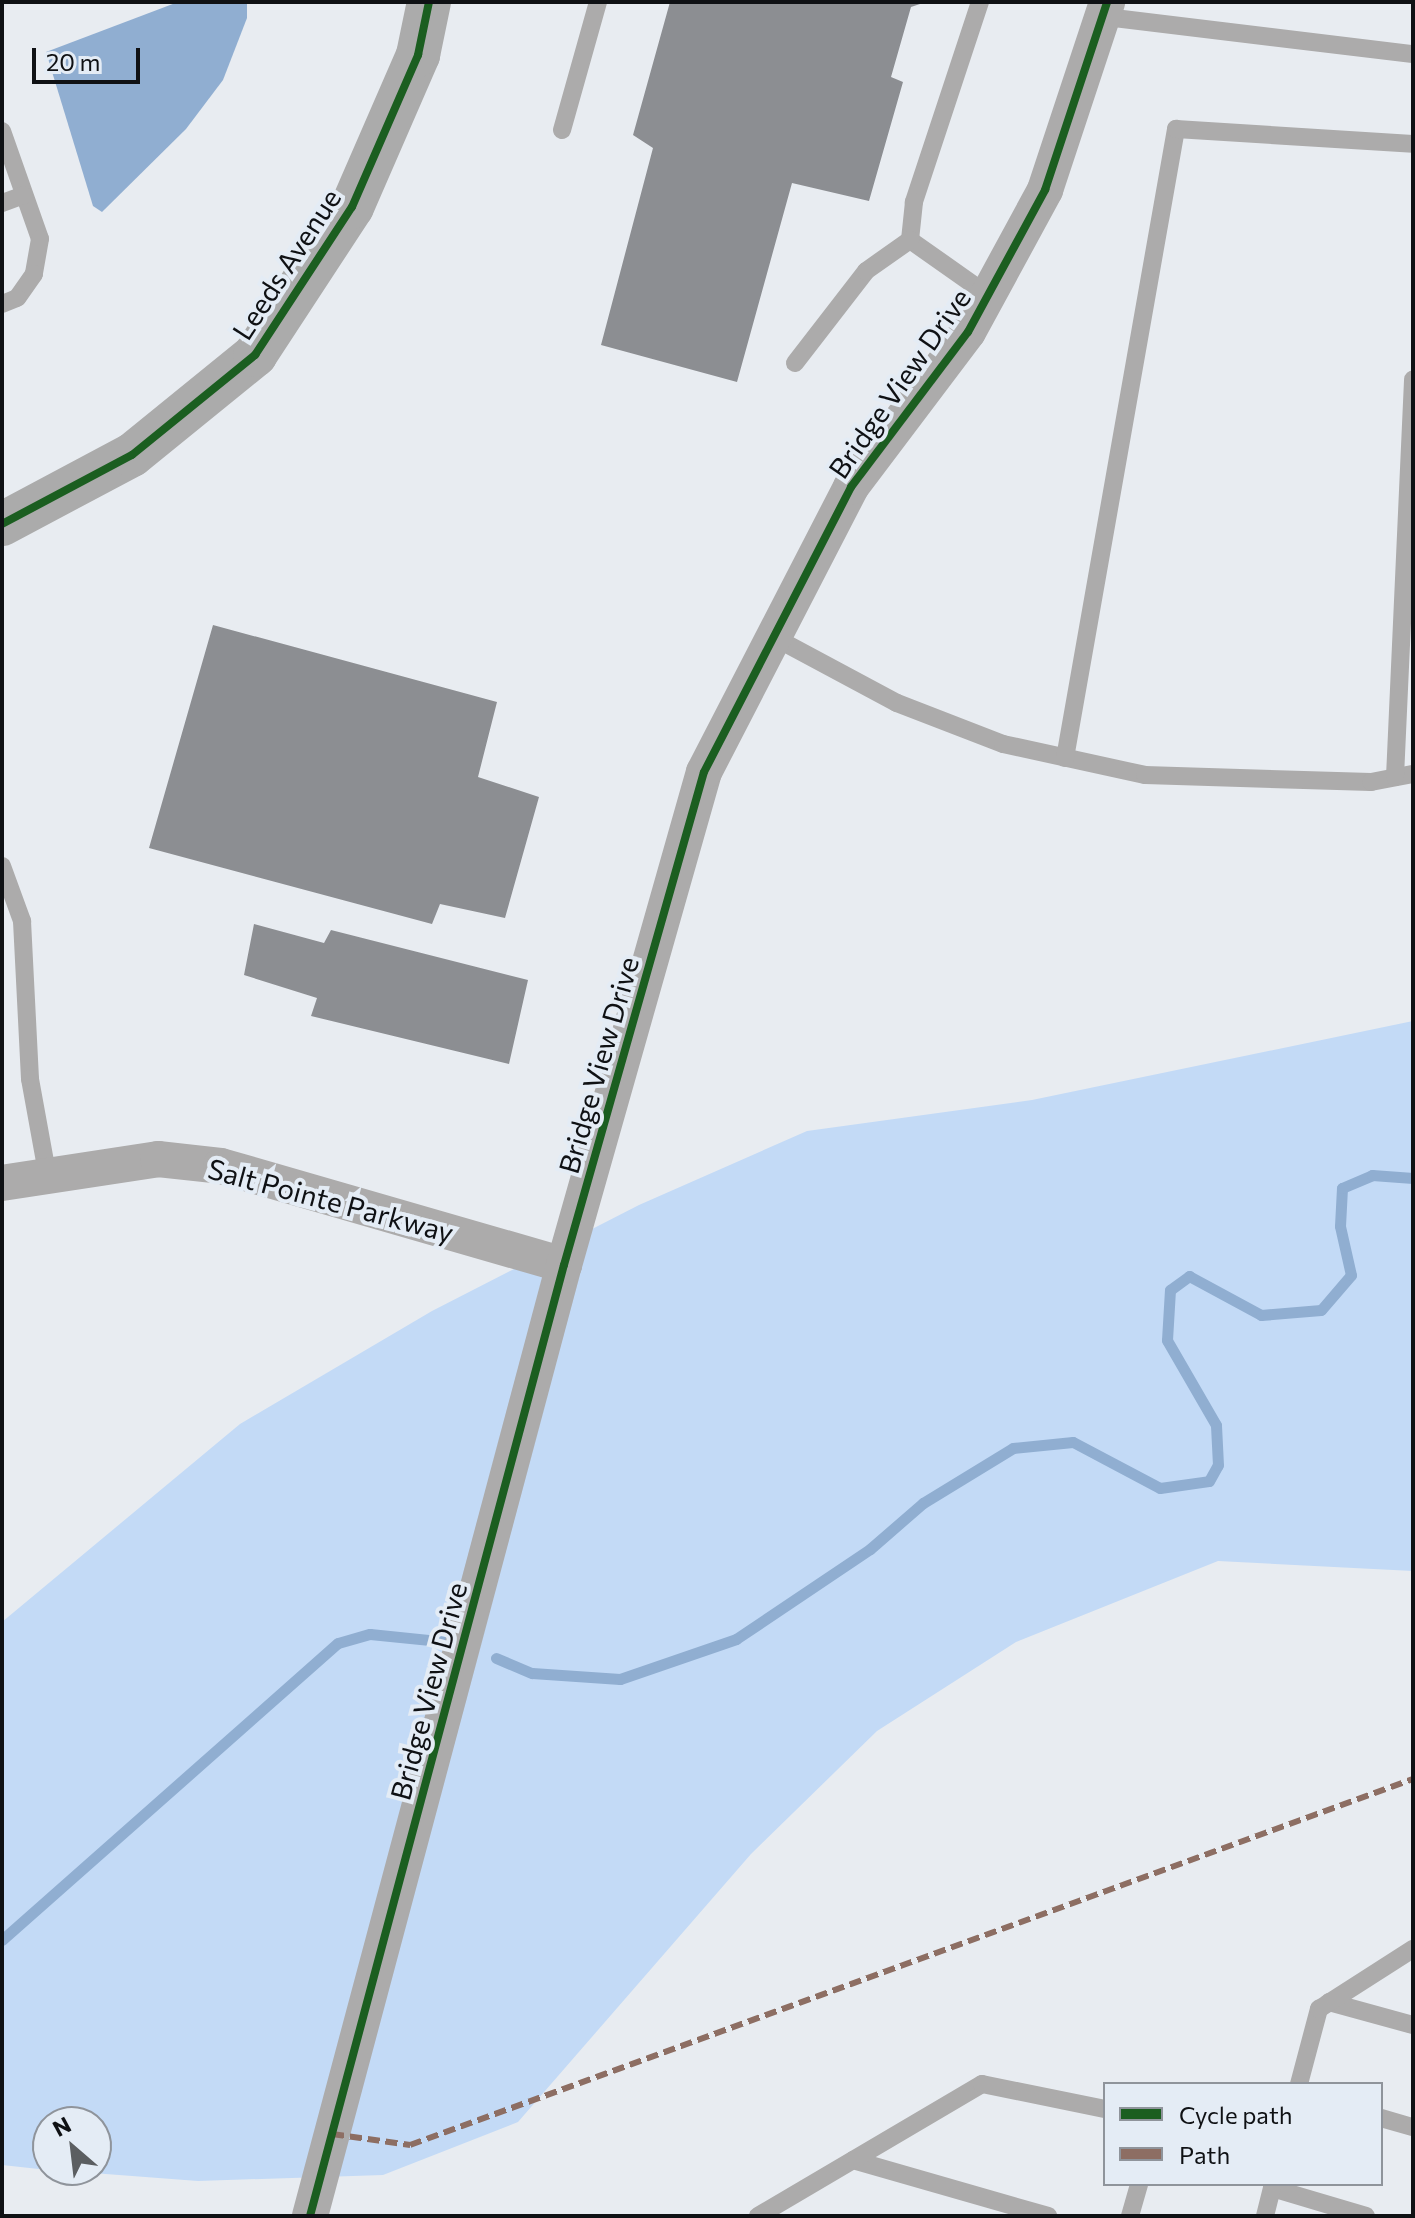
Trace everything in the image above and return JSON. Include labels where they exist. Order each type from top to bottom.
[{"type":"street","name":"Leeds Avenue","points":[[2,524],[132,455],[255,355],[352,207],[418,55],[429,2]]},
{"type":"street","name":"Bridge View Drive","points":[[310,2216],[564,1265],[704,772],[770,635],[851,487],[988,295],[1045,190],[1106,10]]},
{"type":"street","name":"Salt Pointe Parkway","points":[[2,1183],[47,1173],[158,1159],[221,1166],[564,1265]]},
{"type":"lane","points":[[562,130],[598,2]]},
{"type":"lane","points":[[795,363],[866,271],[910,240],[914,202],[980,2]]},
{"type":"lane","points":[[1106,10],[1413,54]]},
{"type":"lane","points":[[1065,758],[1176,129],[1413,144]]},
{"type":"lane","points":[[2,131],[40,239],[34,274],[17,298],[2,304]]},
{"type":"lane","points":[[2,203],[24,195]]},
{"type":"lane","points":[[910,240],[988,295]]},
{"type":"lane","points":[[770,635],[897,703],[1003,744],[1065,758],[1145,775],[1404,776],[1413,379]]},
{"type":"lane","points":[[2,866],[22,921],[30,1079],[47,1173]]},
{"type":"lane","points":[[1300,2082],[1319,2009],[1413,1949]]},
{"type":"lane","points":[[1329,2002],[1413,2025]]},
{"type":"lane","points":[[758,2216],[982,2084],[1103,2109]]},
{"type":"lane","points":[[1383,2119],[1413,2127]]},
{"type":"lane","points":[[853,2160],[1048,2216]]},
{"type":"lane","points":[[1130,2216],[1138,2186]]},
{"type":"lane","points":[[1265,2216],[1272,2186],[1366,2216]]},
{"type":"shaded area","points":[[178,2],[247,2],[247,18],[223,80],[186,129],[102,212],[93,206],[46,52]]},
{"type":"shaded area","points":[[1413,1021],[1413,1571],[1218,1561],[1016,1642],[877,1731],[751,1854],[518,2122],[383,2175],[198,2181],[112,2174],[112,2106],[32,2106],[32,2168],[2,2165],[2,1622],[240,1424],[432,1311],[639,1205],[807,1131],[1032,1100]]},
{"type":"building","points":[[670,2],[926,2],[911,7],[891,77],[903,82],[869,201],[792,183],[737,382],[601,345],[653,148],[633,135]]},
{"type":"building","points":[[213,625],[497,702],[478,777],[539,797],[505,918],[440,904],[432,924],[149,848]]},
{"type":"building","points":[[254,924],[324,943],[331,930],[528,980],[509,1064],[311,1016],[317,998],[244,975]]},
{"type":"waterway","points":[[496,1658],[532,1673],[620,1679],[736,1639],[870,1549],[923,1503],[1013,1448],[1073,1442],[1160,1488],[1209,1481],[1218,1465],[1216,1425],[1167,1340],[1170,1290],[1189,1276],[1261,1315],[1321,1310],[1351,1275],[1340,1226],[1342,1188],[1372,1175],[1413,1178]]},
{"type":"waterway","points":[[2,1940],[338,1643],[370,1634],[458,1643]]},
{"type":"marked path","points":[[332,2134],[410,2145],[1413,1779]]},
{"type":"cycle path","points":[[2,524],[132,455],[255,355],[352,207],[418,55],[429,2]]},
{"type":"cycle path","points":[[310,2216],[564,1265],[704,772],[851,487],[968,332],[1045,190],[1107,2]]}]
